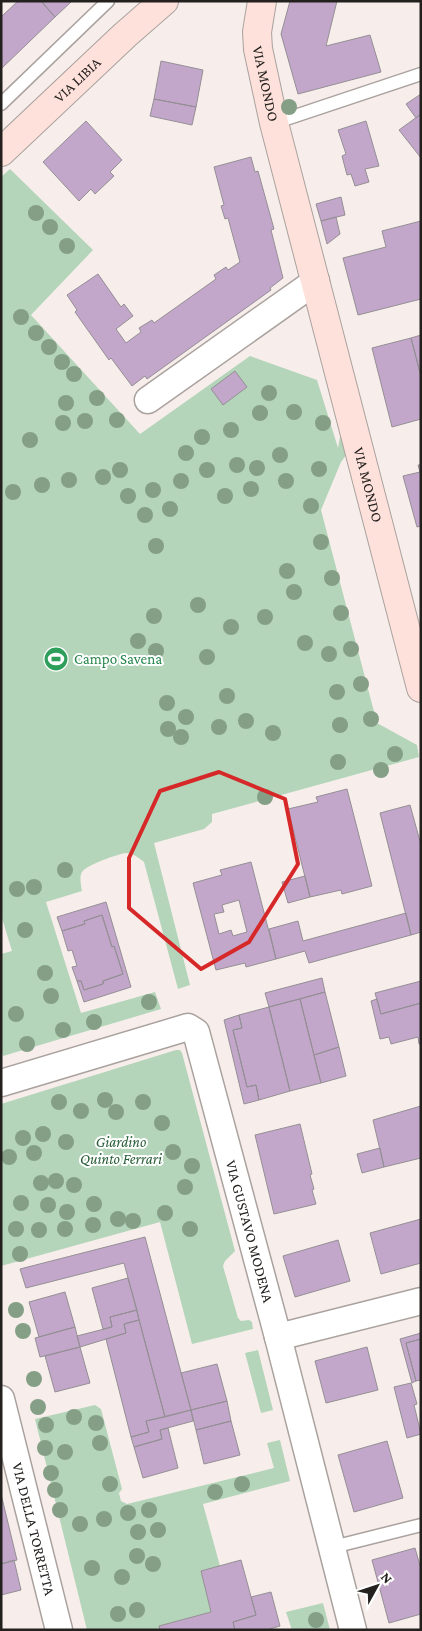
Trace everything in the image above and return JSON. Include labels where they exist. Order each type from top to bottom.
[{"type":"street","name":"VIA MONDO","points":[[262,1],[257,32],[258,49],[274,123],[421,688]]},
{"type":"street","name":"VIA LIBIA","points":[[1,152],[159,4]]},
{"type":"street","points":[[148,400],[316,281]]},
{"type":"street","name":"VIA GUSTAVO MODENA","points":[[1,1083],[188,1027],[196,1032],[354,1630]]},
{"type":"street","points":[[278,1337],[421,1301]]},
{"type":"street","name":"VIA DELLA TORRETTA","points":[[1,1399],[59,1630]]},
{"type":"lane","points":[[1,104],[108,1]]},
{"type":"lane","points":[[274,123],[421,74]]},
{"type":"lane","points":[[333,1547],[421,1525]]},
{"type":"highlighted area","points":[[219,772],[285,799],[298,864],[249,942],[201,969],[129,908],[129,858],[160,791]]},
{"type":"green space","points":[[10,169],[93,250],[31,315],[140,434],[250,356],[317,380],[338,448],[347,399],[357,440],[341,462],[321,510],[377,723],[417,745],[419,757],[212,814],[212,822],[204,829],[154,843],[190,985],[178,989],[144,862],[138,857],[126,853],[89,866],[82,872],[80,881],[82,891],[46,902],[81,1013],[155,992],[161,1009],[3,1056],[1,1049],[1,954],[12,951],[1,915],[1,177]]},
{"type":"green space","name":"Giardino Quinto Ferrari","points":[[180,1050],[182,1053],[235,1251],[225,1261],[223,1266],[238,1318],[241,1321],[249,1320],[252,1322],[253,1329],[192,1344],[160,1222],[1,1266],[1,1104]]},
{"type":"green space","points":[[258,1350],[273,1410],[261,1413],[245,1353]]},
{"type":"green space","points":[[95,1405],[101,1409],[122,1489],[119,1493],[121,1501],[127,1504],[274,1468],[267,1443],[280,1440],[290,1481],[203,1504],[220,1566],[201,1571],[211,1612],[159,1626],[160,1630],[87,1630],[35,1419]]},
{"type":"green space","points":[[323,1603],[330,1630],[292,1630],[286,1612]]},
{"type":"building","points":[[18,1],[41,1],[55,17],[1,69],[1,17]]},
{"type":"building","points":[[41,1],[72,1],[55,17]]},
{"type":"building","points":[[290,1],[337,1],[326,46],[370,35],[381,72],[298,94],[281,34]]},
{"type":"building","points":[[161,61],[203,70],[196,107],[154,99]]},
{"type":"building","points":[[421,94],[421,114],[416,118],[406,104]]},
{"type":"building","points":[[154,99],[196,107],[192,125],[150,116]]},
{"type":"building","points":[[421,114],[421,158],[399,130]]},
{"type":"building","points":[[86,121],[122,160],[110,172],[114,176],[95,194],[91,189],[79,201],[43,162]]},
{"type":"building","points":[[366,121],[379,166],[365,169],[369,182],[355,186],[351,174],[347,175],[342,156],[346,154],[338,130]]},
{"type":"building","points":[[251,157],[255,172],[258,171],[274,229],[271,230],[283,278],[270,288],[271,290],[147,379],[145,376],[132,386],[111,358],[109,360],[75,312],[77,310],[67,295],[98,274],[121,307],[124,304],[133,316],[116,329],[126,343],[141,332],[139,328],[152,320],[154,323],[216,279],[214,275],[226,267],[228,270],[240,262],[228,218],[225,219],[221,206],[224,205],[214,167]]},
{"type":"building","points":[[341,197],[345,215],[321,221],[316,204]]},
{"type":"building","points":[[336,217],[340,234],[327,244],[321,221]]},
{"type":"building","points":[[421,221],[421,299],[358,315],[343,258],[386,247],[382,231]]},
{"type":"building","points":[[421,335],[421,373],[420,373],[411,338]]},
{"type":"building","points":[[411,338],[421,376],[421,419],[392,427],[372,348]]},
{"type":"building","points":[[235,371],[247,387],[223,405],[211,389]]},
{"type":"building","points":[[418,465],[421,465],[421,526],[417,527],[403,476],[420,472]]},
{"type":"building","points":[[347,789],[372,886],[342,894],[341,890],[310,897],[288,809],[318,802],[316,797]]},
{"type":"building","points":[[410,805],[421,845],[421,932],[411,935],[380,813]]},
{"type":"building","points":[[251,862],[276,959],[246,967],[245,963],[216,970],[193,883],[222,875],[220,870]],"holes":[[[239,900],[247,932],[233,936],[231,930],[219,934],[214,914],[224,912],[222,905]]]},
{"type":"building","points":[[305,876],[310,897],[288,903],[282,882]]},
{"type":"building","points":[[106,902],[131,987],[84,1002],[77,981],[81,981],[84,990],[103,984],[103,981],[123,974],[102,915],[84,921],[85,924],[62,931],[57,917]]},
{"type":"building","points":[[406,913],[411,935],[309,963],[305,951],[276,959],[269,929],[298,921],[303,941]]},
{"type":"building","points":[[102,915],[123,974],[103,981],[103,984],[84,990],[81,981],[77,981],[72,967],[77,966],[72,950],[68,951],[62,931],[85,924],[84,921]]},
{"type":"building","points":[[322,978],[325,992],[269,1007],[265,993]]},
{"type":"building","points":[[421,981],[421,1003],[381,1014],[375,993]]},
{"type":"building","points":[[325,992],[339,1047],[314,1055],[300,999]]},
{"type":"building","points":[[300,999],[321,1083],[290,1091],[269,1007]]},
{"type":"building","points":[[377,999],[381,1014],[421,1003],[421,1044],[419,1044],[418,1037],[391,1044],[389,1037],[380,1039],[371,1001]]},
{"type":"building","points":[[269,1007],[290,1091],[259,1100],[256,1085],[247,1087],[233,1030],[242,1028],[239,1015]]},
{"type":"building","points":[[239,1015],[242,1028],[233,1030],[247,1087],[256,1085],[259,1100],[244,1104],[224,1020]]},
{"type":"building","points":[[339,1047],[346,1076],[321,1083],[314,1055]]},
{"type":"building","points":[[421,1106],[421,1158],[384,1167],[373,1120]]},
{"type":"building","points":[[300,1124],[312,1174],[310,1175],[314,1189],[312,1190],[316,1204],[274,1214],[255,1135]]},
{"type":"building","points":[[380,1148],[384,1167],[362,1173],[357,1154]]},
{"type":"building","points":[[421,1219],[421,1263],[381,1274],[370,1233]]},
{"type":"building","points":[[145,1237],[191,1410],[165,1417],[124,1263],[26,1288],[20,1269]]},
{"type":"building","points":[[338,1240],[350,1281],[295,1297],[283,1256]]},
{"type":"building","points":[[128,1278],[137,1310],[110,1317],[112,1327],[103,1329],[92,1288]]},
{"type":"building","points":[[65,1292],[75,1327],[39,1337],[29,1302]]},
{"type":"building","points":[[137,1310],[139,1320],[124,1324],[126,1333],[80,1347],[77,1336],[112,1327],[110,1317]]},
{"type":"building","points":[[139,1320],[165,1417],[146,1421],[149,1432],[131,1437],[106,1339],[126,1333],[124,1324]]},
{"type":"building","points":[[75,1327],[80,1347],[40,1357],[35,1338]]},
{"type":"building","points":[[421,1333],[421,1339],[406,1343],[416,1381],[412,1383],[400,1339]]},
{"type":"building","points":[[421,1339],[421,1380],[416,1381],[406,1343]]},
{"type":"building","points":[[80,1347],[90,1383],[55,1392],[45,1356]]},
{"type":"building","points":[[367,1347],[378,1390],[326,1403],[315,1361]]},
{"type":"building","points":[[217,1364],[227,1401],[191,1410],[181,1373]]},
{"type":"building","points":[[411,1383],[417,1404],[414,1405],[421,1434],[407,1438],[394,1387]]},
{"type":"building","points":[[227,1401],[231,1421],[196,1430],[191,1410]]},
{"type":"building","points":[[191,1410],[193,1421],[160,1430],[162,1439],[134,1447],[131,1437],[149,1432],[146,1421]]},
{"type":"building","points":[[231,1421],[240,1455],[204,1464],[196,1430]]},
{"type":"building","points":[[168,1428],[178,1468],[143,1478],[134,1447],[162,1439],[160,1430]]},
{"type":"building","points":[[387,1441],[403,1498],[354,1512],[338,1455]]},
{"type":"building","points":[[1,1494],[17,1560],[1,1564]]},
{"type":"building","points":[[415,1548],[421,1569],[421,1614],[389,1623],[372,1560]]},
{"type":"building","points":[[14,1560],[21,1590],[1,1595],[1,1564]]},
{"type":"building","points":[[241,1560],[256,1615],[233,1622],[235,1630],[160,1630],[159,1626],[211,1612],[201,1571]]},
{"type":"building","points":[[271,1592],[280,1626],[266,1630],[235,1630],[233,1622],[256,1615],[251,1597]]},
{"type":"place","name":"Campo Savena","points":[[56,659]]}]
